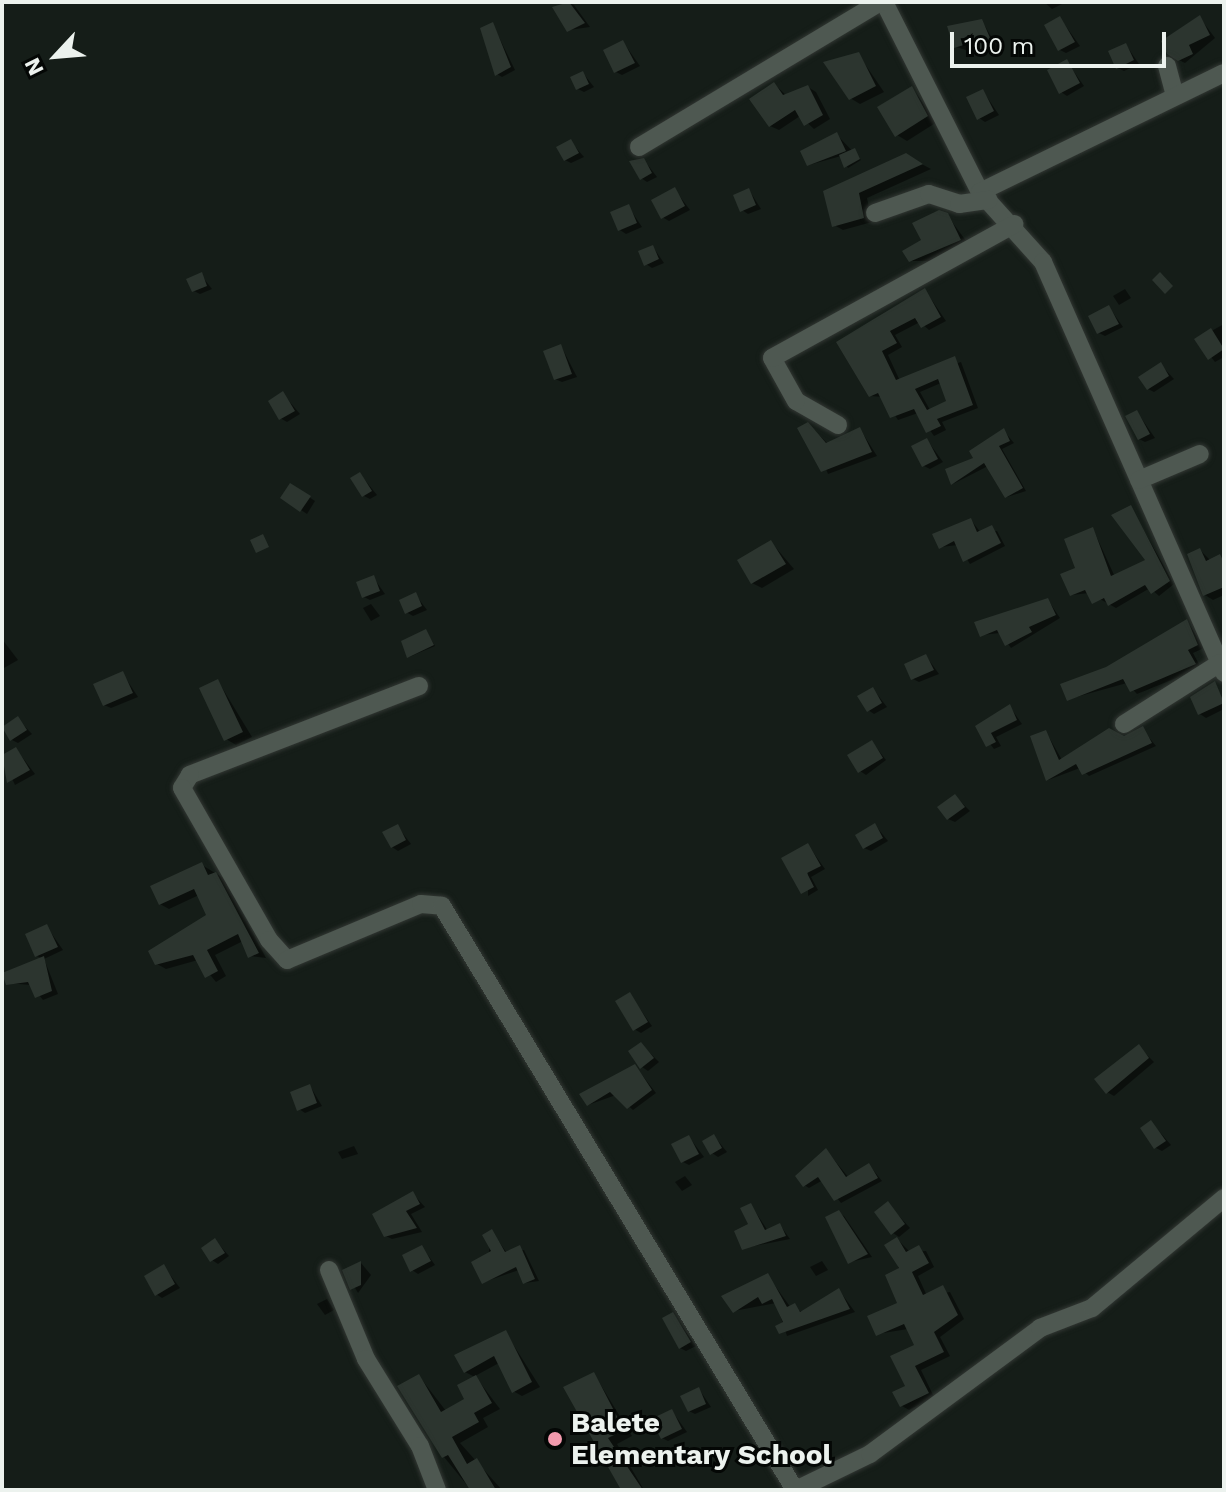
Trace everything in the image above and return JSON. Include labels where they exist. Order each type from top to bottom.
[{"type":"street","points":[[639,147],[887,4],[984,196],[1015,224],[1043,262],[1222,668],[1124,724]]},
{"type":"street","points":[[1167,66],[1175,96]]},
{"type":"street","points":[[875,213],[929,194],[959,204],[984,196],[1224,73]]},
{"type":"street","points":[[838,425],[796,401],[772,358],[1015,224]]},
{"type":"street","points":[[1139,480],[1200,454]]},
{"type":"street","points":[[419,686],[268,742],[190,775],[182,788],[287,960],[421,904],[442,906],[796,1490],[870,1454],[1040,1328],[1092,1308],[1224,1198]]},
{"type":"street","points":[[329,1270],[366,1359],[420,1446],[437,1490]]},
{"type":"building","points":[[569,2],[585,23],[567,32],[552,7]]},
{"type":"building","points":[[1200,15],[1210,35],[1189,45],[1193,54],[1178,61],[1167,54],[1161,41]]},
{"type":"building","points":[[1060,16],[1075,42],[1058,51],[1044,25]]},
{"type":"building","points":[[982,19],[993,45],[974,53],[970,43],[954,48],[947,26]]},
{"type":"building","points":[[493,22],[511,67],[495,76],[480,28]]},
{"type":"building","points":[[623,40],[635,63],[614,73],[603,50]]},
{"type":"building","points":[[1126,43],[1134,60],[1116,69],[1108,51]]},
{"type":"building","points":[[859,52],[876,86],[849,100],[823,62]]},
{"type":"building","points":[[1067,59],[1080,83],[1059,94],[1047,70]]},
{"type":"building","points":[[583,71],[589,84],[576,90],[570,77]]},
{"type":"building","points":[[774,82],[783,95],[808,85],[823,115],[804,126],[795,110],[769,127],[749,99]]},
{"type":"building","points":[[912,86],[928,116],[895,137],[877,107]]},
{"type":"building","points":[[983,89],[994,111],[977,120],[966,97]]},
{"type":"building","points":[[837,132],[846,151],[807,166],[800,151]]},
{"type":"building","points":[[571,139],[579,153],[564,161],[556,147]]},
{"type":"building","points":[[855,148],[860,159],[844,168],[839,155]]},
{"type":"building","points":[[906,153],[923,164],[859,193],[864,218],[832,227],[823,191]]},
{"type":"building","points":[[644,158],[652,173],[640,180],[629,161]]},
{"type":"building","points":[[675,187],[685,206],[661,219],[651,200]]},
{"type":"building","points":[[749,188],[756,205],[740,212],[733,195]]},
{"type":"building","points":[[629,204],[637,223],[618,231],[610,212]]},
{"type":"building","points":[[939,210],[948,213],[961,240],[909,262],[902,251],[921,240],[912,223]]},
{"type":"building","points":[[653,245],[659,259],[644,266],[638,251]]},
{"type":"building","points":[[202,272],[207,286],[192,292],[186,279]]},
{"type":"building","points":[[1160,272],[1173,286],[1165,294],[1152,280]]},
{"type":"building","points":[[925,288],[941,317],[921,328],[915,318],[890,331],[897,343],[882,351],[896,380],[955,356],[973,405],[937,419],[941,426],[926,433],[914,409],[890,418],[878,393],[869,397],[836,342]],"holes":[[[938,379],[946,401],[927,410],[915,389]]]},
{"type":"building","points":[[1109,305],[1119,324],[1097,334],[1088,316]]},
{"type":"building","points":[[1211,328],[1224,349],[1208,360],[1194,339]]},
{"type":"building","points":[[561,344],[572,374],[554,380],[543,351]]},
{"type":"building","points":[[1161,362],[1169,376],[1147,390],[1138,377]]},
{"type":"building","points":[[283,391],[295,411],[279,420],[268,401]]},
{"type":"building","points":[[1137,410],[1150,434],[1138,440],[1125,416]]},
{"type":"building","points":[[808,422],[826,443],[860,427],[872,452],[821,472],[797,428]]},
{"type":"building","points":[[1004,428],[1010,441],[999,446],[1023,488],[1005,498],[984,463],[951,485],[945,469],[973,458],[969,451]]},
{"type":"building","points":[[927,438],[938,459],[922,467],[911,446]]},
{"type":"building","points":[[360,472],[372,491],[362,497],[350,478]]},
{"type":"building","points":[[290,483],[311,496],[300,512],[280,498]]},
{"type":"building","points":[[1131,505],[1170,581],[1151,594],[1145,585],[1108,606],[1104,598],[1092,604],[1085,590],[1070,596],[1060,574],[1075,568],[1064,539],[1093,527],[1111,576],[1145,560],[1111,515]]},
{"type":"building","points":[[971,518],[977,532],[992,525],[1001,543],[963,562],[954,541],[939,549],[932,534]]},
{"type":"building","points":[[263,534],[269,547],[256,553],[250,540]]},
{"type":"building","points":[[771,540],[786,564],[751,584],[737,560]]},
{"type":"building","points":[[1200,548],[1206,561],[1220,554],[1224,563],[1224,587],[1203,596],[1187,554]]},
{"type":"building","points":[[374,575],[380,591],[362,598],[356,582]]},
{"type":"building","points":[[416,592],[422,606],[405,614],[399,600]]},
{"type":"building","points":[[1048,598],[1056,615],[1029,627],[1032,632],[1005,646],[997,630],[980,637],[974,622]]},
{"type":"building","points":[[1187,619],[1198,645],[1188,650],[1196,664],[1130,692],[1123,679],[1067,701],[1060,684],[1106,667]]},
{"type":"building","points":[[426,629],[434,645],[407,658],[401,641]]},
{"type":"building","points":[[926,654],[934,670],[911,680],[904,664]]},
{"type":"building","points":[[123,671],[133,693],[103,706],[93,684]]},
{"type":"building","points":[[218,679],[243,732],[224,741],[199,688]]},
{"type":"building","points":[[1215,681],[1224,703],[1198,715],[1190,697]]},
{"type":"building","points":[[873,687],[882,703],[867,712],[857,696]]},
{"type":"building","points":[[1010,704],[1017,720],[991,733],[996,742],[986,747],[975,726]]},
{"type":"building","points":[[18,716],[27,730],[10,741],[2,727]]},
{"type":"building","points":[[1143,726],[1152,743],[1082,775],[1076,764],[1046,781],[1030,736],[1046,730],[1059,760],[1109,728],[1124,736]]},
{"type":"building","points":[[872,740],[883,758],[858,773],[847,755]]},
{"type":"building","points":[[16,747],[30,770],[7,783],[2,755]]},
{"type":"building","points":[[955,794],[965,807],[947,820],[937,807]]},
{"type":"building","points":[[875,823],[883,838],[863,849],[855,835]]},
{"type":"building","points":[[398,824],[406,840],[391,848],[382,832]]},
{"type":"building","points":[[808,843],[821,866],[807,873],[814,887],[801,894],[781,858]]},
{"type":"building","points":[[202,862],[208,875],[216,872],[259,953],[248,958],[238,934],[207,950],[218,971],[205,978],[193,955],[155,965],[148,951],[206,915],[194,889],[159,905],[150,886]]},
{"type":"building","points":[[47,924],[58,947],[35,957],[25,934]]},
{"type":"building","points":[[44,956],[52,991],[35,998],[28,982],[6,985],[2,973]]},
{"type":"building","points":[[630,992],[648,1022],[633,1031],[615,1001]]},
{"type":"building","points":[[641,1042],[654,1058],[640,1069],[628,1051]]},
{"type":"building","points":[[1139,1044],[1149,1058],[1106,1094],[1094,1079]]},
{"type":"building","points":[[635,1064],[652,1090],[627,1109],[610,1092],[587,1106],[579,1094]]},
{"type":"building","points":[[310,1084],[317,1103],[297,1111],[290,1092]]},
{"type":"building","points":[[1151,1120],[1166,1141],[1154,1149],[1140,1128]]},
{"type":"building","points":[[714,1134],[722,1148],[710,1155],[702,1141]]},
{"type":"building","points":[[689,1135],[699,1154],[681,1163],[671,1144]]},
{"type":"building","points":[[826,1148],[846,1177],[869,1163],[878,1178],[834,1201],[818,1177],[803,1187],[795,1176]]},
{"type":"building","points":[[413,1191],[420,1204],[406,1211],[417,1228],[384,1237],[372,1214]]},
{"type":"building","points":[[888,1201],[905,1224],[891,1235],[874,1212]]},
{"type":"building","points":[[751,1203],[765,1230],[780,1223],[786,1236],[742,1250],[734,1231],[748,1224],[740,1208]]},
{"type":"building","points":[[839,1210],[868,1254],[848,1264],[825,1217]]},
{"type":"building","points":[[492,1229],[505,1252],[520,1245],[535,1279],[523,1284],[516,1267],[482,1284],[471,1262],[491,1251],[482,1235]]},
{"type":"building","points":[[897,1237],[906,1252],[919,1245],[929,1263],[912,1272],[923,1295],[943,1285],[958,1315],[934,1332],[944,1352],[915,1366],[929,1393],[900,1407],[892,1392],[905,1386],[890,1356],[914,1345],[904,1324],[876,1336],[867,1316],[897,1303],[885,1275],[899,1268],[884,1245]]},
{"type":"building","points":[[215,1238],[225,1253],[210,1262],[201,1248]]},
{"type":"building","points":[[422,1245],[431,1261],[410,1272],[402,1255]]},
{"type":"building","points":[[361,1261],[361,1285],[350,1290],[342,1270]]},
{"type":"building","points":[[164,1264],[175,1284],[155,1296],[144,1276]]},
{"type":"building","points":[[768,1273],[787,1307],[795,1303],[800,1312],[839,1288],[850,1309],[779,1334],[775,1326],[783,1322],[772,1299],[762,1304],[758,1297],[733,1313],[721,1296]]},
{"type":"building","points":[[673,1312],[691,1342],[679,1349],[662,1318]]},
{"type":"building","points":[[506,1330],[532,1382],[512,1393],[494,1356],[464,1373],[454,1355]]},
{"type":"building","points":[[594,1372],[624,1430],[608,1438],[643,1490],[621,1490],[563,1387]]},
{"type":"building","points":[[419,1374],[441,1412],[464,1399],[457,1385],[476,1375],[492,1403],[474,1413],[479,1422],[452,1437],[467,1464],[477,1458],[496,1490],[470,1490],[448,1455],[442,1458],[397,1386]]},
{"type":"building","points":[[699,1387],[706,1404],[688,1412],[680,1396]]},
{"type":"building","points":[[672,1409],[682,1429],[661,1439],[651,1419]]},
{"type":"place","name":"Balete Elementary School","points":[[555,1439]]}]
